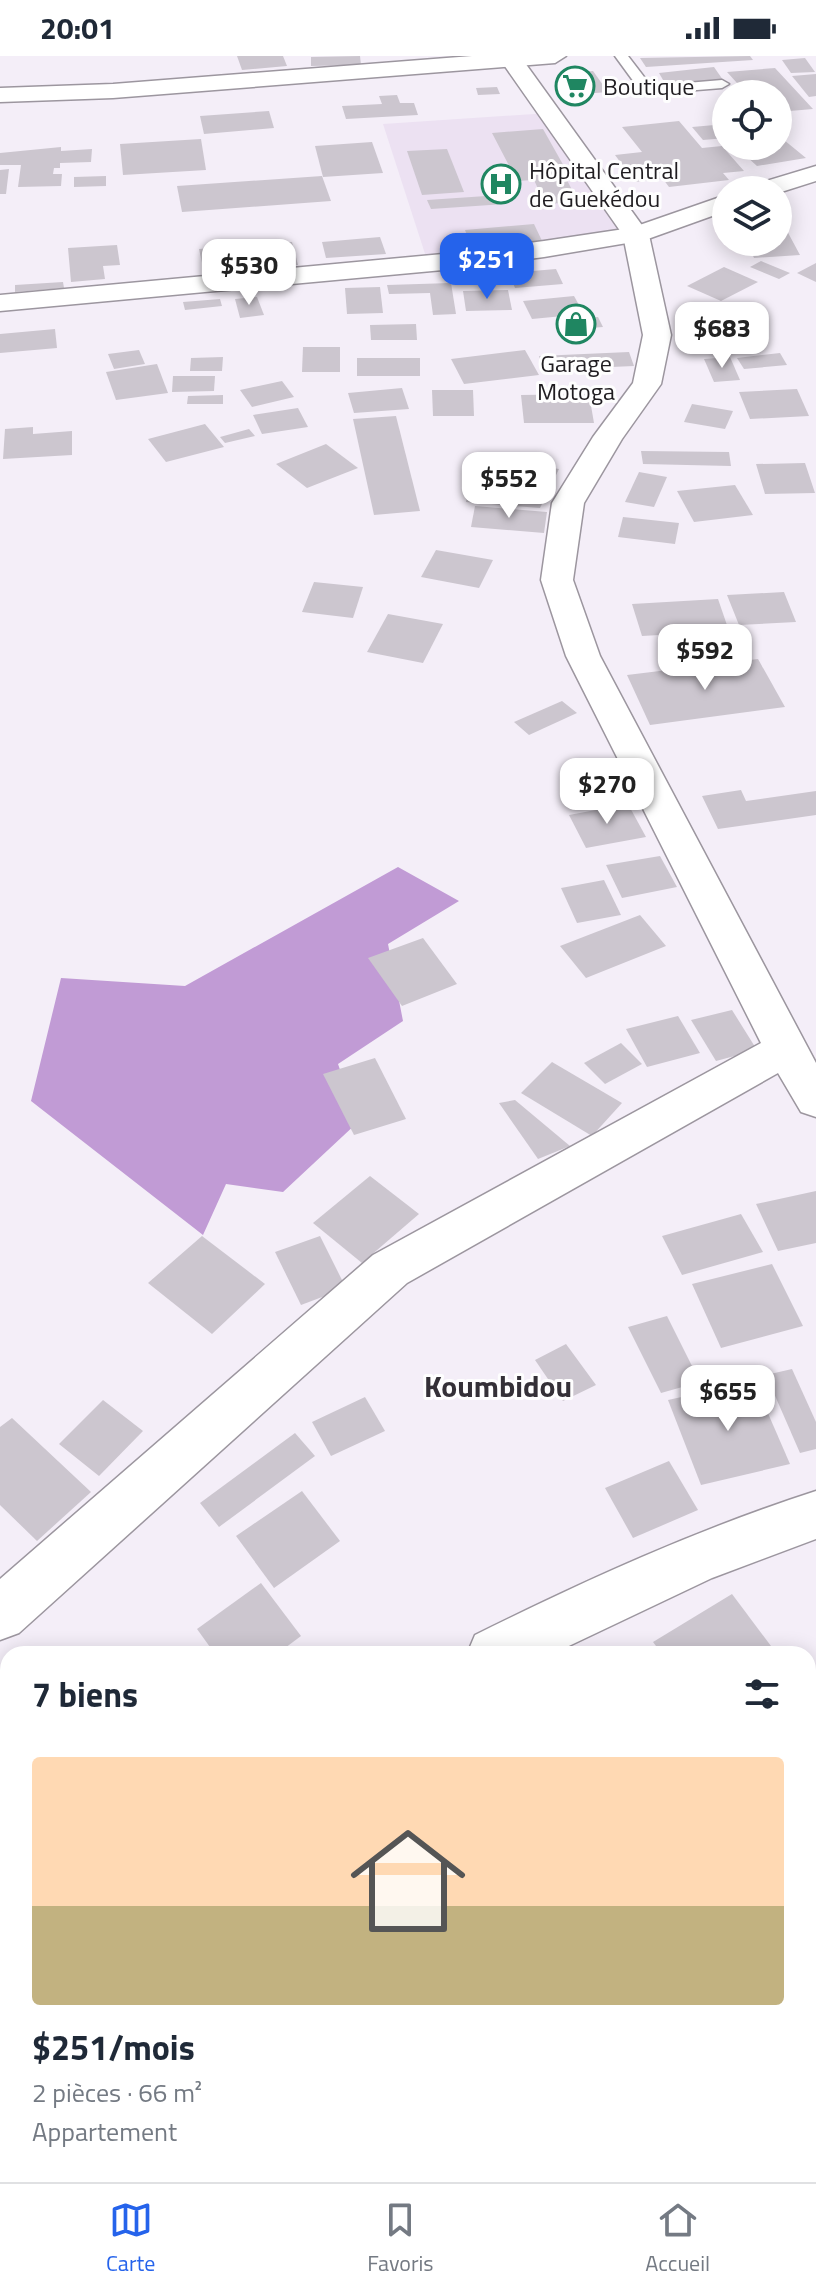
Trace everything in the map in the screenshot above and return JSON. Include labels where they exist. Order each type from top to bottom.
[{"type":"street","points":[[0,95],[113,91],[555,56]]},
{"type":"street","points":[[507,58],[636,235],[657,335],[647,384],[608,437],[568,503],[557,580],[583,656],[785,1049],[816,1100]]},
{"type":"street","points":[[792,181],[816,173]]},
{"type":"street","points":[[0,303],[443,262],[636,235],[712,207]]},
{"type":"street","points":[[0,1614],[390,1269],[785,1049]]},
{"type":"street","points":[[510,1646],[584,1608],[710,1553],[816,1515]]},
{"type":"lane","points":[[621,56],[647,90],[712,85]]},
{"type":"shaded area","name":"Hôpital Central de Guekédou","points":[[549,113],[636,235],[428,263],[383,124]]},
{"type":"shaded area","points":[[398,867],[459,901],[388,944],[403,1021],[338,1064],[358,1122],[283,1192],[226,1184],[203,1235],[31,1101],[61,978],[185,986]]},
{"type":"building","points":[[237,56],[283,56],[287,66],[242,70]]},
{"type":"building","points":[[360,56],[361,65],[311,66],[311,57]]},
{"type":"building","points":[[750,56],[753,60],[646,67],[640,58]]},
{"type":"building","points":[[805,58],[815,72],[791,73],[782,60]]},
{"type":"building","points":[[714,67],[723,80],[675,83],[663,80],[659,73]]},
{"type":"building","points":[[775,68],[786,80],[734,80],[727,72]]},
{"type":"building","points":[[593,71],[608,92],[583,94],[569,73]]},
{"type":"building","points":[[816,74],[816,96],[809,97],[792,76]]},
{"type":"building","points":[[792,86],[813,109],[792,111]]},
{"type":"building","points":[[497,87],[500,94],[478,95],[476,88]]},
{"type":"building","points":[[397,95],[400,103],[414,103],[418,115],[346,119],[342,106],[382,104],[379,96]]},
{"type":"building","points":[[269,111],[274,128],[204,134],[200,116]]},
{"type":"building","points":[[679,121],[702,148],[712,147],[712,160],[734,160],[744,171],[712,176],[712,182],[669,187],[663,179],[635,182],[615,155],[642,152],[622,127]]},
{"type":"building","points":[[712,125],[712,139],[703,140],[692,127]]},
{"type":"building","points":[[543,129],[570,177],[553,179],[566,178],[578,202],[545,204],[534,180],[517,181],[492,133]]},
{"type":"building","points":[[201,139],[206,170],[123,175],[120,144]]},
{"type":"building","points":[[372,142],[383,173],[323,177],[315,146]]},
{"type":"building","points":[[61,147],[61,151],[92,149],[91,162],[60,163],[60,168],[54,168],[53,174],[62,174],[61,186],[18,187],[21,165],[0,165],[0,153]]},
{"type":"building","points":[[792,147],[806,158],[757,166],[750,160],[792,160]]},
{"type":"building","points":[[447,149],[464,192],[422,195],[407,151]]},
{"type":"building","points":[[9,169],[6,194],[0,194],[0,170]]},
{"type":"building","points":[[106,176],[106,186],[74,187],[74,177]]},
{"type":"building","points":[[322,176],[331,201],[182,212],[177,186]]},
{"type":"building","points":[[501,195],[505,204],[431,209],[427,200]]},
{"type":"building","points":[[534,224],[543,243],[472,248],[465,230]]},
{"type":"building","points":[[380,237],[386,254],[326,258],[322,242]]},
{"type":"building","points":[[792,240],[800,255],[792,256]]},
{"type":"building","points":[[292,242],[298,265],[204,272],[199,249]]},
{"type":"building","points":[[117,245],[120,265],[103,266],[105,279],[71,282],[68,248]]},
{"type":"building","points":[[761,261],[790,273],[779,279],[750,267]]},
{"type":"building","points":[[816,263],[816,282],[797,273]]},
{"type":"building","points":[[724,267],[758,282],[721,301],[687,286]]},
{"type":"building","points":[[556,269],[563,284],[515,288],[509,273]]},
{"type":"building","points":[[63,282],[64,288],[15,292],[15,285]]},
{"type":"building","points":[[451,283],[456,314],[433,315],[430,293],[389,294],[387,285]]},
{"type":"building","points":[[380,287],[383,313],[347,314],[345,288]]},
{"type":"building","points":[[508,290],[512,310],[466,311],[463,291]]},
{"type":"building","points":[[574,296],[584,314],[532,319],[523,301]]},
{"type":"building","points":[[257,297],[264,315],[240,318],[235,299]]},
{"type":"building","points":[[220,299],[222,306],[185,310],[183,302]]},
{"type":"building","points":[[757,311],[765,322],[708,329],[700,318]]},
{"type":"building","points":[[598,317],[603,327],[564,330],[559,320]]},
{"type":"building","points":[[416,324],[417,340],[371,340],[370,325]]},
{"type":"building","points":[[55,329],[57,348],[0,353],[0,334]]},
{"type":"building","points":[[738,331],[748,344],[731,346],[722,333]]},
{"type":"building","points":[[714,336],[720,348],[697,349],[692,337]]},
{"type":"building","points":[[303,347],[340,347],[340,372],[302,372]]},
{"type":"building","points":[[139,350],[145,364],[114,369],[108,354]]},
{"type":"building","points":[[525,350],[539,375],[464,384],[451,359]]},
{"type":"building","points":[[629,352],[634,366],[543,370],[539,356]]},
{"type":"building","points":[[780,353],[787,365],[744,369],[737,358]]},
{"type":"building","points":[[223,357],[222,371],[190,371],[191,358]]},
{"type":"building","points":[[730,357],[740,380],[714,382],[704,359]]},
{"type":"building","points":[[357,358],[420,358],[420,376],[357,376]]},
{"type":"building","points":[[157,364],[168,393],[116,400],[106,372]]},
{"type":"building","points":[[173,376],[215,376],[214,391],[172,392]]},
{"type":"building","points":[[282,381],[294,397],[252,407],[240,390]]},
{"type":"building","points":[[402,388],[409,409],[354,413],[348,393]]},
{"type":"building","points":[[797,389],[809,416],[750,419],[739,392]]},
{"type":"building","points":[[432,390],[473,390],[474,416],[433,416]]},
{"type":"building","points":[[589,394],[594,423],[524,423],[521,395]]},
{"type":"building","points":[[223,395],[223,404],[187,404],[188,396]]},
{"type":"building","points":[[692,404],[733,411],[725,429],[684,422]]},
{"type":"building","points":[[298,408],[308,427],[262,434],[253,415]]},
{"type":"building","points":[[396,416],[420,511],[374,515],[353,419]]},
{"type":"building","points":[[205,424],[224,447],[166,462],[148,439]]},
{"type":"building","points":[[33,427],[33,434],[72,431],[72,455],[3,459],[5,429]]},
{"type":"building","points":[[249,429],[255,436],[225,443],[220,437]]},
{"type":"building","points":[[326,444],[358,468],[307,488],[276,464]]},
{"type":"building","points":[[641,451],[729,452],[731,466],[643,464]]},
{"type":"building","points":[[805,463],[815,493],[765,494],[756,464]]},
{"type":"building","points":[[529,464],[559,469],[540,508],[466,502],[471,474],[522,478]]},
{"type":"building","points":[[639,472],[667,477],[654,507],[625,502]]},
{"type":"building","points":[[735,485],[753,515],[694,522],[677,491]]},
{"type":"building","points":[[475,506],[547,512],[544,533],[471,527]]},
{"type":"building","points":[[623,517],[679,523],[675,544],[618,537]]},
{"type":"building","points":[[436,550],[493,560],[479,588],[421,577]]},
{"type":"building","points":[[314,582],[363,587],[353,618],[302,612]]},
{"type":"building","points":[[784,592],[796,622],[739,625],[727,595]]},
{"type":"building","points":[[718,599],[729,631],[642,636],[632,604]]},
{"type":"building","points":[[388,614],[443,624],[423,663],[367,652]]},
{"type":"building","points":[[758,659],[785,707],[650,725],[627,675]]},
{"type":"building","points":[[562,701],[577,713],[529,735],[514,722]]},
{"type":"building","points":[[741,790],[746,801],[816,791],[816,815],[718,829],[702,796]]},
{"type":"building","points":[[628,804],[646,837],[586,848],[569,815]]},
{"type":"building","points":[[660,856],[677,887],[622,898],[606,865]]},
{"type":"building","points":[[604,880],[621,915],[577,923],[561,888]]},
{"type":"building","points":[[640,915],[666,946],[586,978],[560,946]]},
{"type":"building","points":[[423,938],[457,984],[402,1006],[368,958]]},
{"type":"building","points":[[732,1010],[757,1050],[716,1061],[691,1020]]},
{"type":"building","points":[[678,1016],[700,1053],[647,1067],[626,1029]]},
{"type":"building","points":[[621,1043],[642,1064],[605,1084],[584,1063]]},
{"type":"building","points":[[375,1058],[406,1119],[354,1135],[323,1074]]},
{"type":"building","points":[[552,1062],[622,1103],[592,1136],[521,1093]]},
{"type":"building","points":[[515,1100],[570,1146],[538,1159],[499,1103]]},
{"type":"building","points":[[370,1176],[419,1214],[362,1263],[313,1223]]},
{"type":"building","points":[[816,1191],[816,1243],[778,1251],[756,1204]]},
{"type":"building","points":[[741,1214],[763,1252],[682,1275],[662,1236]]},
{"type":"building","points":[[202,1236],[265,1284],[212,1334],[148,1283]]},
{"type":"building","points":[[320,1236],[346,1288],[301,1305],[275,1252]]},
{"type":"building","points":[[772,1264],[803,1326],[721,1348],[692,1284]]},
{"type":"building","points":[[667,1316],[700,1382],[661,1393],[628,1327]]},
{"type":"building","points":[[566,1344],[596,1385],[563,1401],[535,1360]]},
{"type":"building","points":[[792,1369],[816,1422],[816,1449],[800,1453],[766,1375]]},
{"type":"building","points":[[754,1381],[790,1464],[701,1485],[668,1400]]},
{"type":"building","points":[[365,1397],[385,1431],[331,1456],[312,1422]]},
{"type":"building","points":[[103,1400],[143,1431],[99,1476],[59,1444]]},
{"type":"building","points":[[12,1418],[91,1492],[37,1541],[0,1505],[0,1427]]},
{"type":"building","points":[[295,1433],[315,1456],[219,1527],[200,1503]]},
{"type":"building","points":[[669,1461],[698,1510],[633,1538],[605,1488]]},
{"type":"building","points":[[302,1491],[340,1541],[274,1588],[236,1536]]},
{"type":"building","points":[[261,1583],[301,1636],[288,1646],[209,1646],[197,1629]]},
{"type":"building","points":[[732,1594],[771,1646],[656,1646],[653,1642]]},
{"type":"place","name":"Boutique","points":[[575,86]]},
{"type":"place","name":"Hôpital Central de Guekédou","points":[[501,184]]},
{"type":"place","name":"Garage Motoga","points":[[576,324]]},
{"type":"district","name":"Koumbidou","points":[[498,1386]]}]
